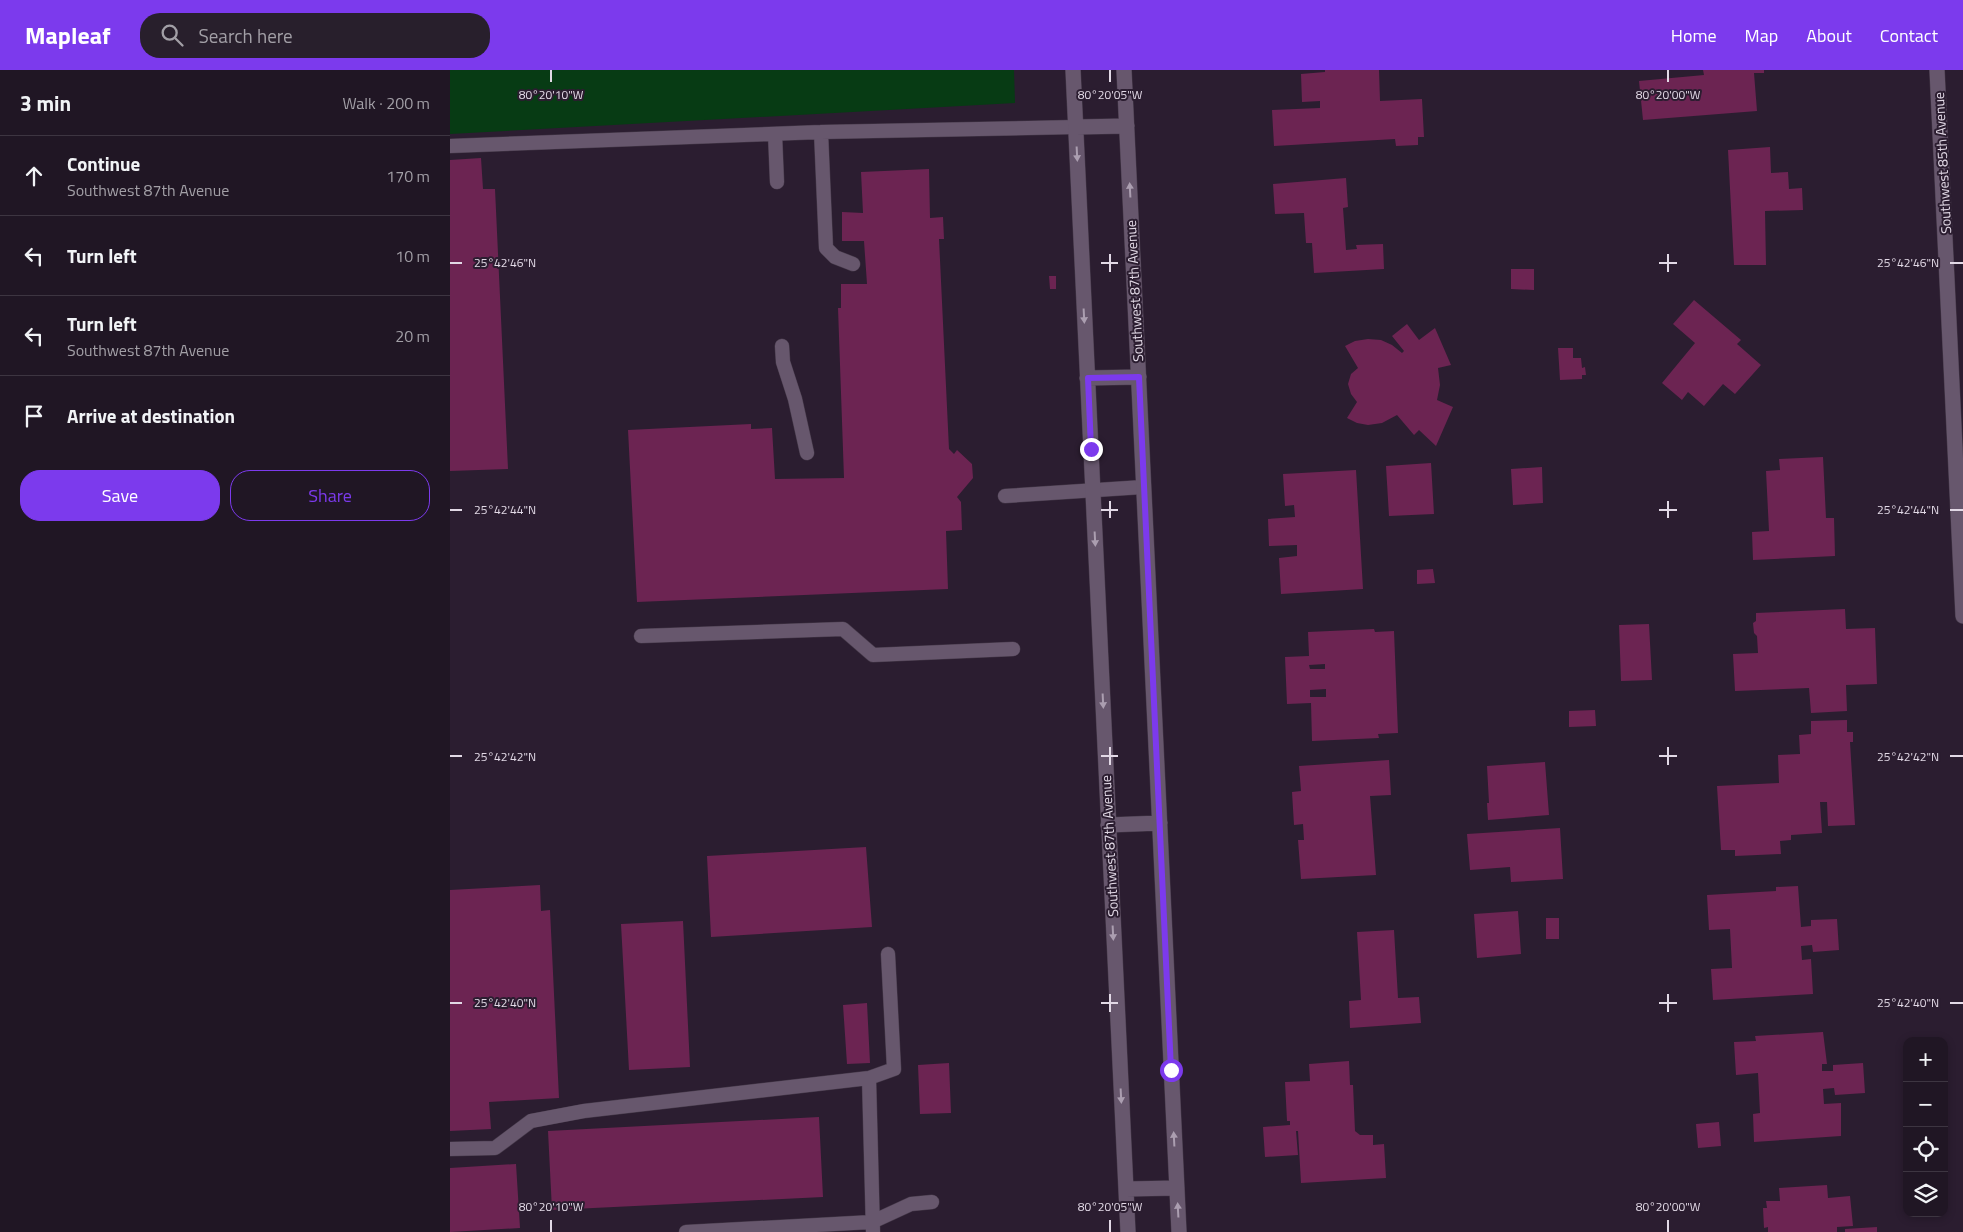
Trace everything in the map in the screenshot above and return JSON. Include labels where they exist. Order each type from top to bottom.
[{"type":"main road","name":"Southwest 87th Avenue","points":[[1073,70],[1128,1232]]},
{"type":"main road","name":"Southwest 87th Avenue","points":[[1124,70],[1179,1232]]},
{"type":"main road","name":"Southwest 85th Avenue","points":[[1937,70],[1963,616]]},
{"type":"main road","points":[[1076,127],[1126,126]]},
{"type":"main road","points":[[1088,378],[1139,377]]},
{"type":"main road","points":[[1108,825],[1160,823]]},
{"type":"main road","points":[[1126,1189],[1177,1188]]},
{"type":"lane","points":[[450,146],[821,132],[1076,127]]},
{"type":"lane","points":[[821,132],[826,248],[835,256],[853,264]]},
{"type":"lane","points":[[775,134],[777,182]]},
{"type":"lane","points":[[782,346],[783,362],[796,399],[807,453]]},
{"type":"lane","points":[[1005,496],[1143,487]]},
{"type":"lane","points":[[641,636],[843,630],[873,655],[1014,649]]},
{"type":"lane","points":[[450,1149],[496,1148],[531,1121],[584,1111],[869,1078],[894,1069],[888,954]]},
{"type":"lane","points":[[869,1078],[872,1227]]},
{"type":"lane","points":[[686,1232],[872,1227],[911,1204],[932,1202]]},
{"type":"green space","points":[[450,70],[1014,70],[1015,103],[450,134]]},
{"type":"building","points":[[1325,70],[1379,70],[1380,101],[1422,99],[1424,137],[1418,137],[1418,145],[1396,146],[1395,139],[1274,146],[1272,110],[1320,108],[1320,101],[1302,102],[1301,74],[1325,72]]},
{"type":"building","points":[[1703,70],[1764,70],[1764,73],[1754,73],[1757,111],[1643,120],[1639,81],[1704,75]]},
{"type":"building","points":[[1770,147],[1771,173],[1788,172],[1789,189],[1802,188],[1803,210],[1765,211],[1766,265],[1734,265],[1728,150]]},
{"type":"building","points":[[481,158],[483,189],[495,189],[508,469],[450,471],[450,160]]},
{"type":"building","points":[[929,169],[930,218],[943,217],[944,239],[939,239],[949,449],[954,454],[957,450],[972,464],[973,478],[957,497],[961,502],[962,530],[946,531],[948,589],[637,602],[628,430],[751,424],[751,429],[772,428],[775,479],[844,478],[838,308],[841,308],[841,284],[867,284],[864,241],[842,241],[842,212],[863,213],[861,172]]},
{"type":"building","points":[[1346,178],[1348,207],[1343,208],[1346,250],[1357,249],[1356,245],[1383,244],[1384,269],[1314,273],[1312,243],[1306,243],[1304,213],[1275,214],[1273,184]]},
{"type":"building","points":[[1511,269],[1534,269],[1534,290],[1511,289]]},
{"type":"building","points":[[1049,276],[1056,276],[1056,289],[1050,289]]},
{"type":"building","points":[[1694,300],[1741,340],[1737,344],[1761,365],[1735,394],[1723,384],[1704,406],[1688,392],[1682,400],[1662,383],[1695,343],[1673,324]]},
{"type":"building","points":[[1407,324],[1419,340],[1435,328],[1451,365],[1438,368],[1440,385],[1437,400],[1453,407],[1436,446],[1419,430],[1414,435],[1397,415],[1382,423],[1368,425],[1357,423],[1347,418],[1357,402],[1351,394],[1348,384],[1351,374],[1358,368],[1345,346],[1355,341],[1381,340],[1392,345],[1402,353],[1404,351],[1392,336]]},
{"type":"building","points":[[1558,348],[1573,348],[1573,358],[1581,358],[1582,368],[1585,367],[1586,375],[1582,375],[1582,379],[1560,380]]},
{"type":"building","points":[[1823,457],[1826,518],[1834,518],[1835,556],[1753,560],[1752,532],[1769,531],[1766,471],[1780,470],[1779,459]]},
{"type":"building","points":[[1431,463],[1434,514],[1389,516],[1386,466]]},
{"type":"building","points":[[1542,467],[1543,503],[1513,505],[1511,469]]},
{"type":"building","points":[[1356,470],[1363,589],[1281,594],[1279,558],[1297,556],[1297,545],[1269,546],[1268,519],[1295,517],[1294,505],[1285,506],[1283,474]]},
{"type":"building","points":[[1433,569],[1435,583],[1417,584],[1417,570]]},
{"type":"building","points":[[1845,609],[1846,629],[1875,628],[1877,684],[1846,685],[1847,711],[1811,713],[1809,688],[1735,691],[1733,654],[1758,653],[1757,636],[1754,633],[1753,623],[1756,621],[1756,613]]},
{"type":"building","points":[[1649,624],[1652,680],[1621,681],[1619,625]]},
{"type":"building","points":[[1374,629],[1375,632],[1394,631],[1398,733],[1378,734],[1379,738],[1312,741],[1311,703],[1287,704],[1285,657],[1309,656],[1308,632]],"holes":[[[1325,664],[1325,669],[1310,669],[1309,665]],[[1326,689],[1326,697],[1310,697],[1310,690]]]},
{"type":"building","points":[[1595,710],[1596,726],[1569,727],[1569,711]]},
{"type":"building","points":[[1847,720],[1847,732],[1853,732],[1853,742],[1850,742],[1855,825],[1828,826],[1827,802],[1820,802],[1822,833],[1791,835],[1791,840],[1780,841],[1781,854],[1735,856],[1735,850],[1721,850],[1717,786],[1779,783],[1778,755],[1800,754],[1799,735],[1811,734],[1811,721]]},
{"type":"building","points":[[1389,760],[1391,795],[1370,796],[1376,875],[1301,879],[1298,840],[1304,840],[1303,824],[1294,825],[1292,792],[1301,791],[1299,766]]},
{"type":"building","points":[[1545,762],[1549,815],[1488,820],[1487,766]]},
{"type":"building","points":[[1560,828],[1563,879],[1511,882],[1510,867],[1470,870],[1467,834]]},
{"type":"building","points":[[866,847],[872,927],[711,937],[707,856]]},
{"type":"building","points":[[540,885],[541,911],[550,910],[559,1098],[489,1102],[491,1129],[450,1131],[450,890]]},
{"type":"building","points":[[1798,886],[1801,927],[1811,926],[1811,920],[1837,919],[1839,950],[1813,952],[1812,945],[1801,946],[1802,960],[1811,959],[1813,994],[1713,1000],[1711,969],[1732,968],[1730,929],[1709,930],[1707,895],[1776,891],[1776,887]]},
{"type":"building","points":[[1518,911],[1521,954],[1477,958],[1474,914]]},
{"type":"building","points":[[1546,918],[1559,918],[1559,939],[1546,939]]},
{"type":"building","points":[[683,921],[690,1067],[629,1070],[621,924]]},
{"type":"building","points":[[1394,930],[1398,998],[1419,997],[1421,1023],[1350,1028],[1349,1001],[1361,1000],[1357,932]]},
{"type":"building","points":[[867,1003],[870,1063],[847,1064],[843,1005]]},
{"type":"building","points":[[1823,1032],[1827,1064],[1822,1064],[1822,1071],[1833,1071],[1833,1065],[1863,1063],[1865,1093],[1835,1095],[1834,1088],[1823,1089],[1824,1104],[1841,1103],[1841,1136],[1754,1142],[1753,1114],[1760,1113],[1758,1073],[1736,1075],[1734,1042],[1756,1041],[1755,1036]]},
{"type":"building","points":[[1349,1061],[1350,1085],[1353,1085],[1355,1131],[1360,1135],[1373,1135],[1373,1145],[1384,1144],[1386,1178],[1301,1183],[1298,1131],[1296,1131],[1298,1155],[1265,1157],[1263,1127],[1290,1125],[1290,1121],[1287,1121],[1285,1082],[1310,1081],[1309,1064]]},
{"type":"building","points":[[949,1063],[951,1113],[920,1114],[918,1065]]},
{"type":"building","points":[[819,1117],[823,1197],[552,1210],[548,1131]]},
{"type":"building","points":[[1719,1122],[1721,1146],[1698,1148],[1696,1124]]},
{"type":"building","points":[[516,1164],[520,1228],[450,1232],[450,1168]]},
{"type":"building","points":[[1827,1185],[1828,1198],[1850,1196],[1853,1226],[1837,1227],[1837,1232],[1768,1232],[1768,1227],[1764,1228],[1763,1208],[1767,1208],[1766,1201],[1780,1201],[1779,1188]]},
{"type":"building","points":[[1877,1227],[1877,1232],[1845,1232],[1845,1229]]},
{"type":"route","points":[[1091,449],[1088,378],[1139,377],[1171,1070]]}]
